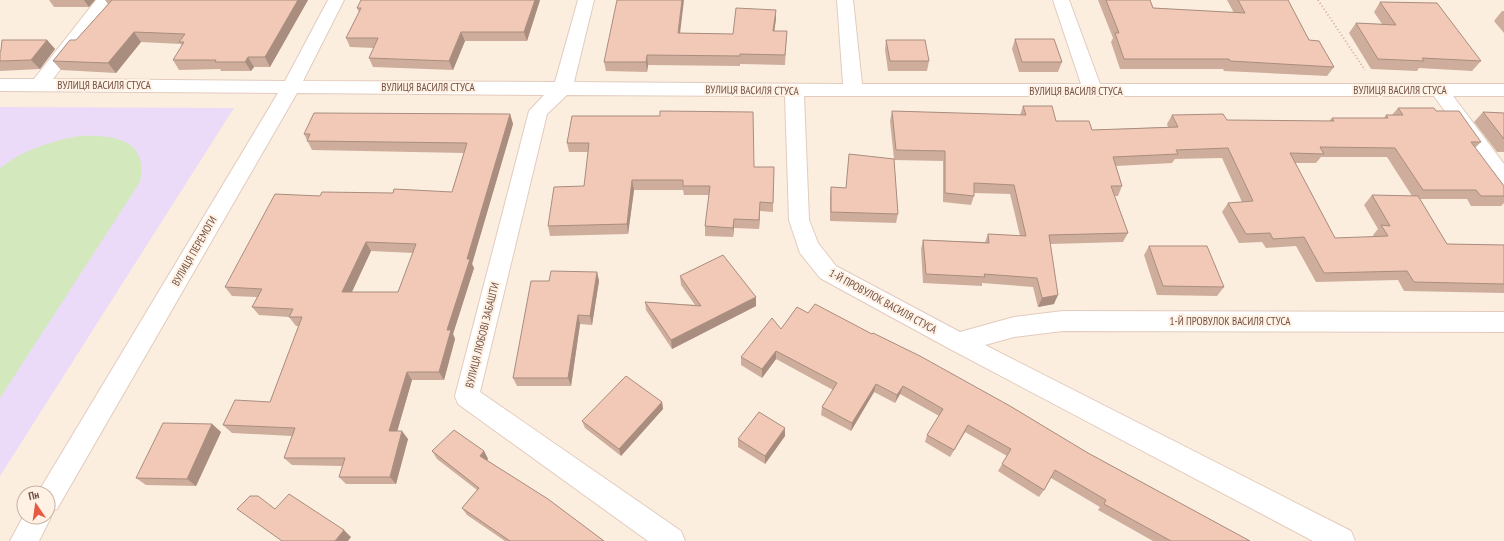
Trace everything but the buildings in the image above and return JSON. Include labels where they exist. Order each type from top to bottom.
[{"type":"street","points":[[39,85],[105,0]]},
{"type":"street","name":"ВУЛИЦЯ ПЕРЕМОГИ","points":[[56,486],[291,87],[336,0]]},
{"type":"street","points":[[564,88],[586,0]]},
{"type":"street","points":[[845,0],[853,90]]},
{"type":"street","points":[[1061,0],[1092,91]]},
{"type":"street","name":"ВУЛИЦЯ ВАСИЛЯ СТУСА","points":[[0,85],[1092,91],[1504,90]]},
{"type":"street","name":"ВУЛИЦЯ ЛЮБОВІ ЗАБАШТИ","points":[[564,88],[538,110],[467,396],[671,541]]},
{"type":"street","name":"1-Й ПРОВУЛОК ВАСИЛЯ СТУСА","points":[[794,90],[799,220],[808,248],[828,272],[958,342],[1341,541]]},
{"type":"street","points":[[1439,90],[1504,179]]},
{"type":"street","name":"1-Й ПРОВУЛОК ВАСИЛЯ СТУСА","points":[[958,342],[1014,327],[1063,321],[1504,322]]},
{"type":"street","points":[[24,541],[33,525]]},
{"type":"path","points":[[1318,0],[1379,90]]},
{"type":"shaded area","points":[[0,107],[234,108],[0,476]]},
{"type":"green space","points":[[80,136],[116,139],[126,142],[134,148],[139,157],[141,168],[140,182],[0,398],[0,168],[18,156],[38,147]]}]
